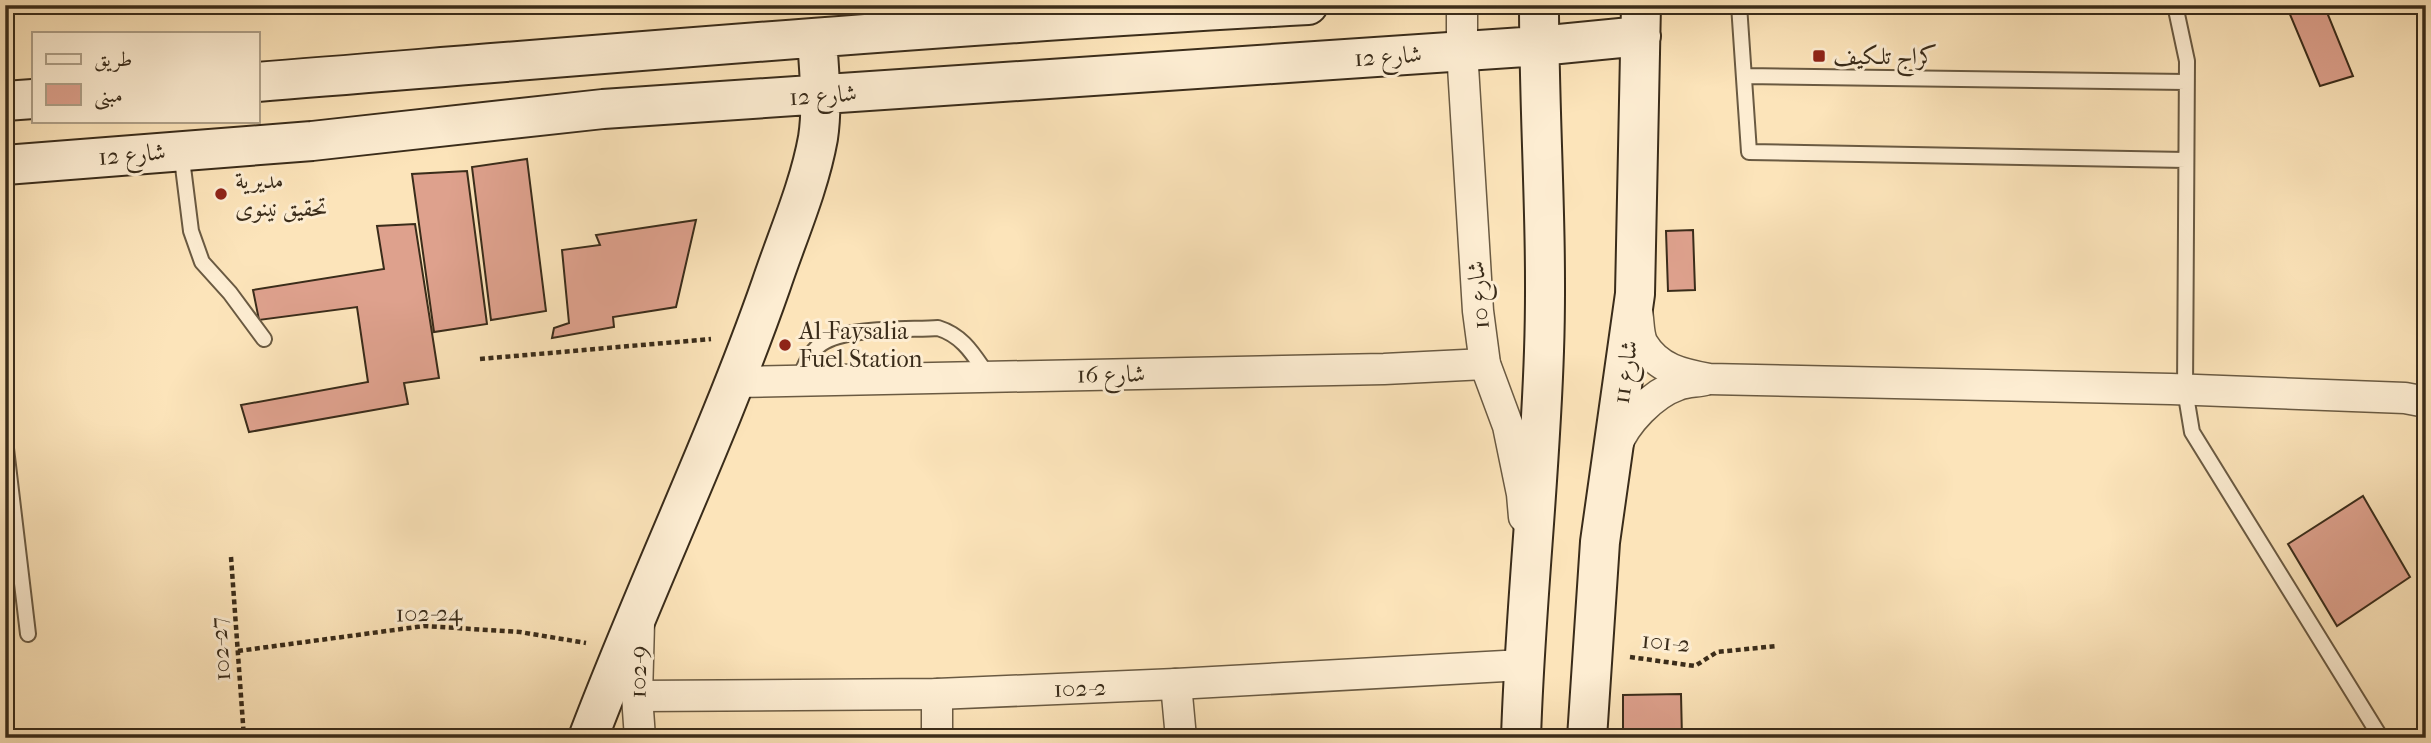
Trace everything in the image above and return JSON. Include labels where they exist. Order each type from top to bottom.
[{"type":"street","points":[[259,82],[817,38],[884,19],[1308,5]]},
{"type":"street","name":"شارع 10","points":[[1462,5],[1462,50],[1478,311],[1485,364],[1507,426],[1521,494],[1529,580]]},
{"type":"street","points":[[1521,738],[1523,664],[1544,351],[1544,200],[1539,5]]},
{"type":"street","name":"شارع 12","points":[[5,165],[181,149],[312,141],[603,109],[1539,46],[1641,21]]},
{"type":"street","name":"شارع 11","points":[[1587,738],[1600,542],[1635,293],[1641,21]]},
{"type":"street","points":[[588,738],[622,649],[736,382],[814,157],[820,116],[817,38]]},
{"type":"street","points":[[5,101],[32,99]]},
{"type":"street","points":[[1635,293],[1642,342],[1662,366],[1682,374],[1709,379],[2185,390],[2405,398],[2426,402]]},
{"type":"street","name":"شارع 16","points":[[736,382],[1384,369],[1485,364]]},
{"type":"street","points":[[1611,460],[1621,433],[1645,406],[1677,386],[1709,379]]},
{"type":"street","name":"102-9","points":[[640,607],[637,696],[640,738]]},
{"type":"street","name":"102-2","points":[[637,696],[937,694],[1176,684],[1523,664]]},
{"type":"street","points":[[1176,684],[1181,738]]},
{"type":"street","points":[[937,694],[937,738]]},
{"type":"lane","points":[[1740,5],[1749,152],[2186,160]]},
{"type":"lane","points":[[2020,5],[2175,6],[2187,61],[2185,390],[2192,432],[2381,738]]},
{"type":"lane","points":[[1745,76],[2186,82]]},
{"type":"lane","points":[[181,149],[191,231],[202,262],[230,293],[264,339]]},
{"type":"lane","points":[[799,380],[806,360],[820,344],[839,335],[938,328],[963,340],[989,377]]},
{"type":"lane","points":[[5,440],[28,634]]},
{"type":"path","points":[[480,359],[753,335]]},
{"type":"path","name":"102-27","points":[[231,557],[244,738]]},
{"type":"path","name":"102-24","points":[[238,651],[424,626],[520,632],[622,649]]},
{"type":"path","name":"101-2","points":[[1591,651],[1695,666],[1717,652],[1777,646]]},
{"type":"building","points":[[2286,5],[2324,5],[2353,76],[2320,86]]},
{"type":"building","points":[[527,159],[546,311],[491,320],[472,167]]},
{"type":"building","points":[[467,171],[487,324],[434,332],[412,174]]},
{"type":"building","points":[[696,220],[676,307],[613,317],[614,327],[552,338],[554,328],[569,323],[562,250],[600,245],[596,235]]},
{"type":"building","points":[[415,224],[439,378],[404,383],[408,404],[249,432],[241,405],[368,382],[357,307],[259,320],[253,290],[384,269],[377,226]]},
{"type":"building","points":[[1693,230],[1695,290],[1668,291],[1666,231]]},
{"type":"building","points":[[2363,496],[2410,577],[2337,626],[2288,544]]},
{"type":"building","points":[[1681,694],[1682,738],[1623,738],[1623,695]]},
{"type":"place","name":"كراج تلكيف","points":[[1819,56]]},
{"type":"place","name":"مديرية تحقيق نينوى","points":[[221,194]]},
{"type":"place","name":"Al-Faysalia Fuel Station","points":[[785,345]]}]
